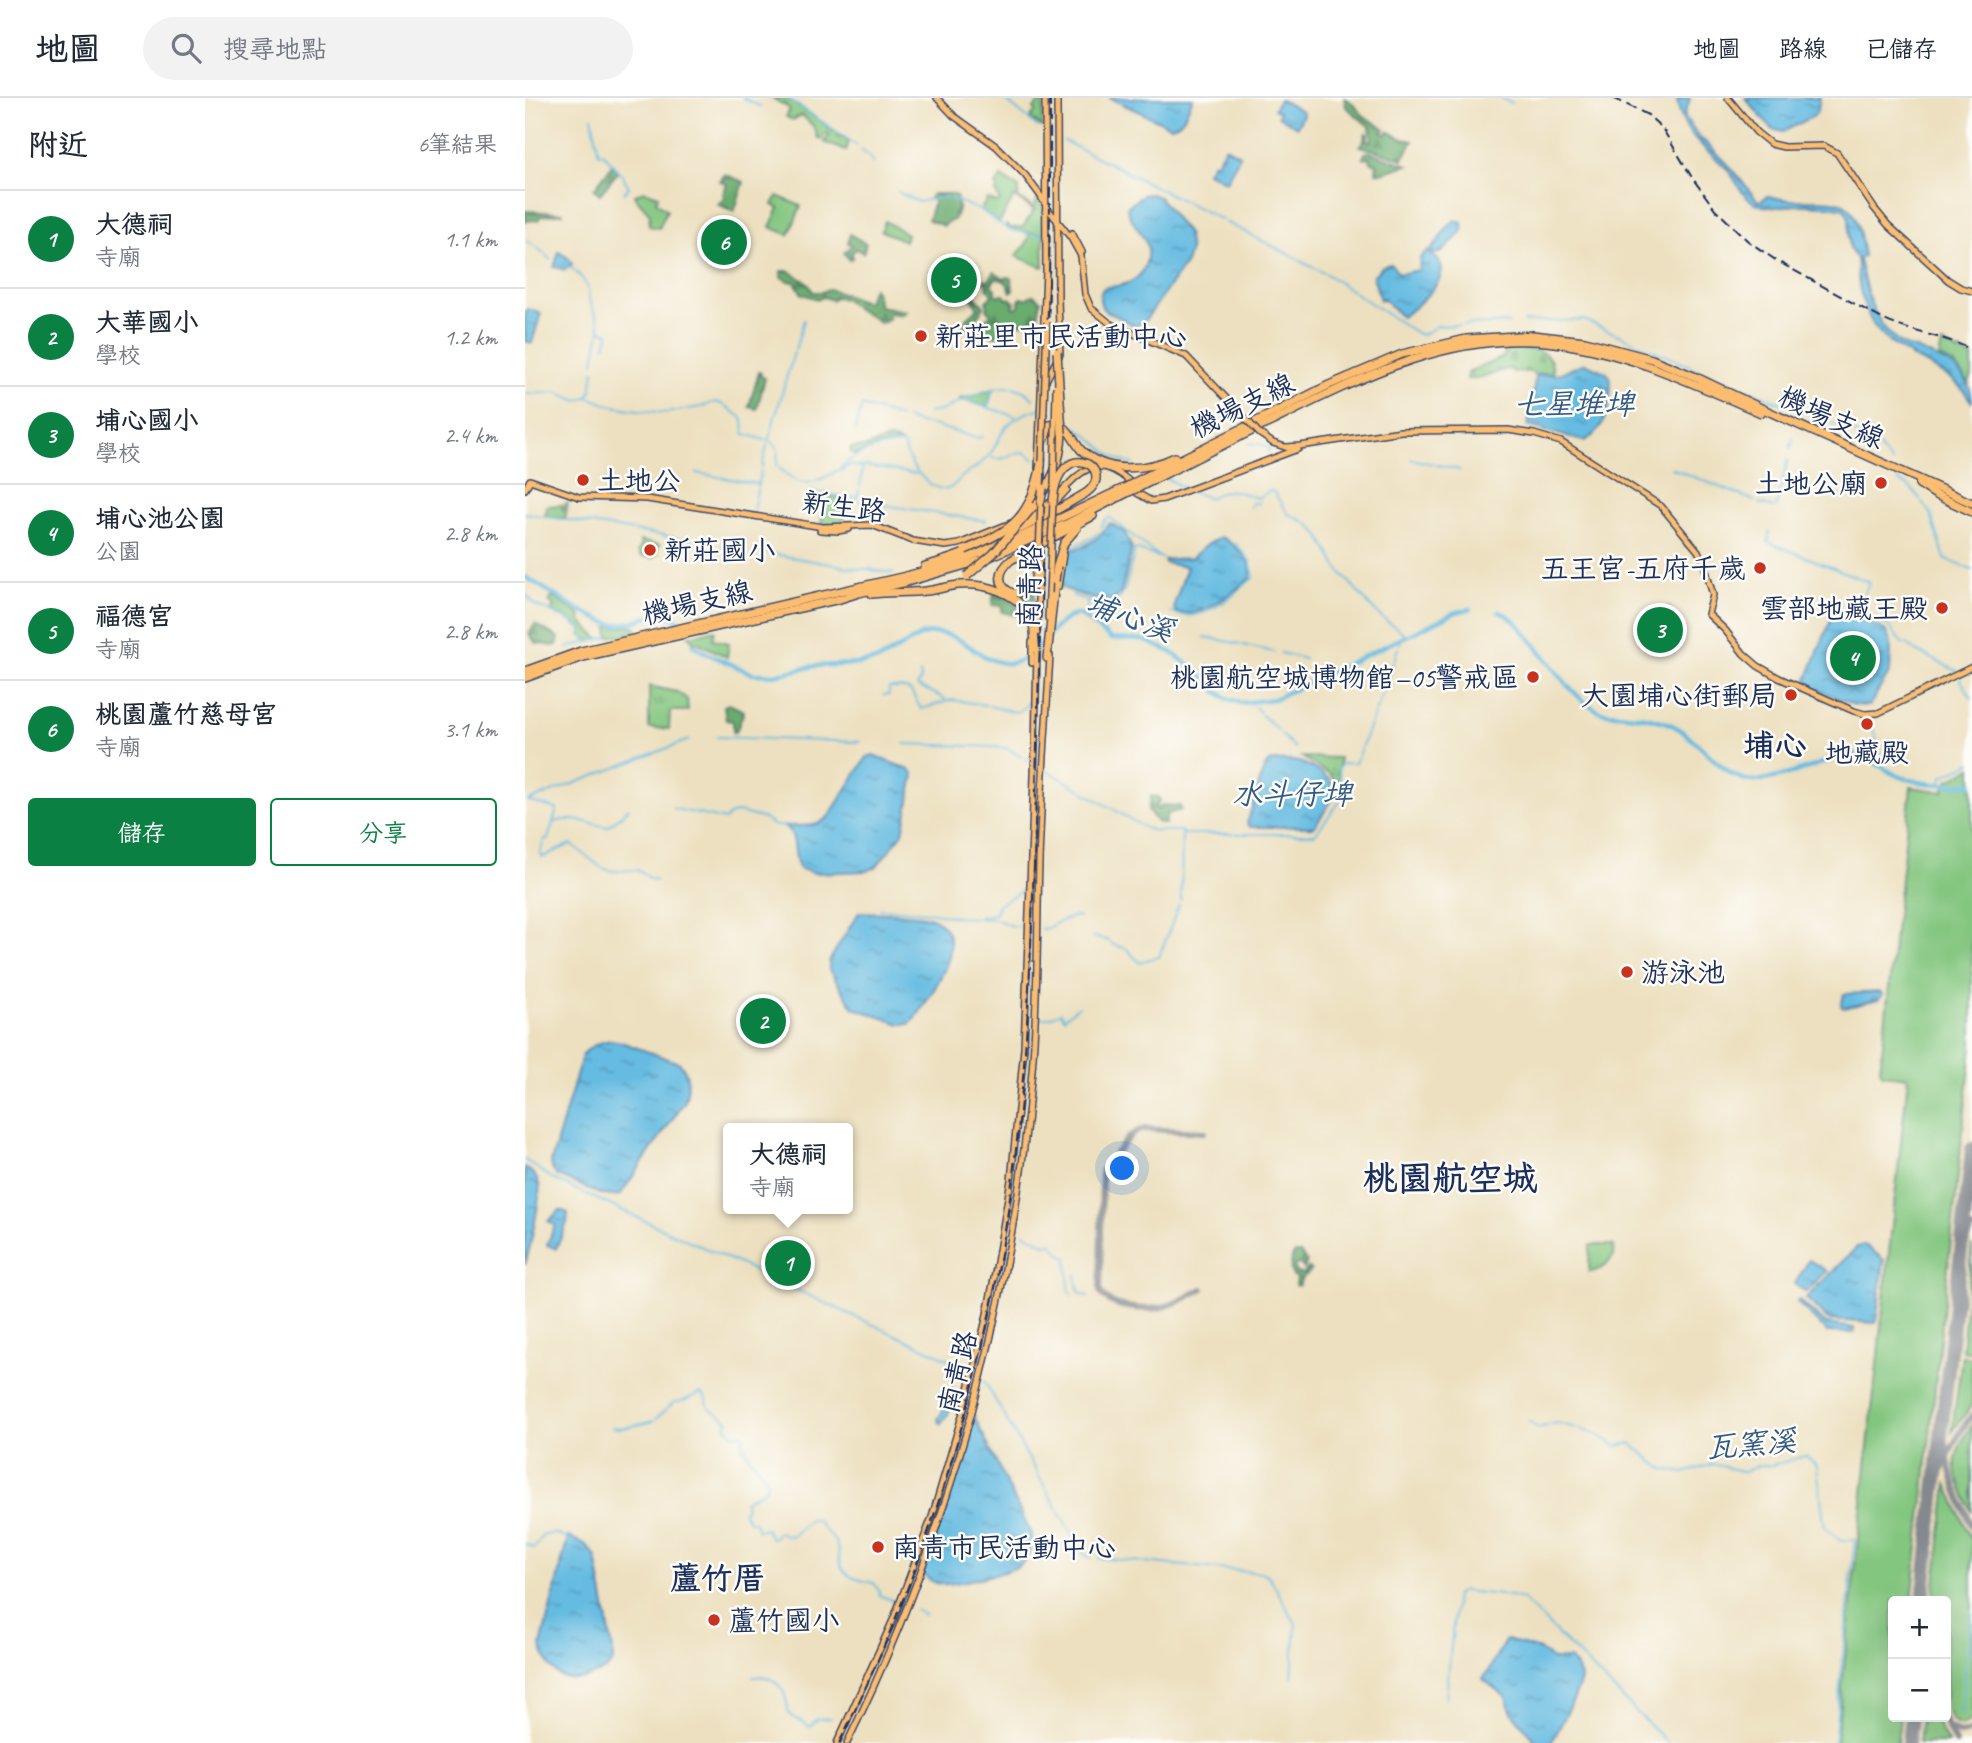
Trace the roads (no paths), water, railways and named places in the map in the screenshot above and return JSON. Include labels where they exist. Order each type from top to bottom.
[{"type":"highway","name":"機場支線","points":[[690,628],[840,599],[983,560],[1066,524],[1221,438],[1375,364],[1446,342],[1486,336],[1557,337],[1612,347],[1652,359],[1696,377],[1972,508]]},
{"type":"highway","name":"機場支線","points":[[1162,470],[1186,464],[1332,391],[1401,362],[1467,346],[1531,341],[1578,346],[1645,364],[1919,484],[1936,495],[1972,508]]},
{"type":"highway","points":[[913,591],[947,585],[987,560],[1033,507],[1049,483],[1062,450],[1064,430],[1057,352]]},
{"type":"highway","points":[[1060,399],[1064,419],[1073,437],[1086,451],[1108,465]]},
{"type":"highway","points":[[1041,500],[1044,488],[1045,435],[1051,424],[1059,424],[1084,452],[1108,465],[1162,470]]},
{"type":"highway","points":[[857,587],[866,582],[953,558],[1021,530],[1086,493],[1094,485],[1093,469],[1084,462],[1074,462],[1065,468],[1058,477],[1053,503]]},
{"type":"highway","points":[[925,566],[1001,533],[1020,517],[1032,498],[1041,464]]},
{"type":"highway","points":[[1047,658],[1057,566],[1064,543],[1076,529],[1134,488]]},
{"type":"highway","name":"機場支線","points":[[525,678],[583,657],[678,631],[981,554],[1134,488]]},
{"type":"highway","points":[[1039,556],[1034,583],[1026,592],[1012,593],[1004,587],[1000,575],[1004,566],[1093,516]]},
{"type":"highway","points":[[840,599],[964,585],[986,587],[1014,599],[1028,613],[1034,625],[1035,649]]},
{"type":"highway","name":"機場支線","points":[[525,671],[581,651],[678,631]]},
{"type":"main road","points":[[938,98],[960,118],[998,144],[1034,182],[1047,203]]},
{"type":"main road","points":[[938,98],[954,116],[985,136],[1014,163],[1047,203],[1081,256],[1085,294],[1091,308],[1111,324],[1186,356],[1260,434],[1273,443],[1290,448],[1423,433],[1515,433],[1554,442],[1664,512],[1698,556],[1712,598]]},
{"type":"main road","points":[[1046,98],[1047,203]]},
{"type":"main road","points":[[1046,98],[1046,326]]},
{"type":"main road","points":[[1055,98],[1057,217]]},
{"type":"main road","points":[[1055,98],[1057,217],[1080,245],[1090,298],[1098,315]]},
{"type":"main road","points":[[1730,98],[1768,139],[1786,145],[1823,143],[1837,149],[1872,201],[1894,227],[1952,279],[1972,289]]},
{"type":"main road","points":[[1055,169],[1057,160]]},
{"type":"main road","points":[[1034,182],[1041,184],[1046,178]]},
{"type":"main road","name":"南青路","points":[[836,1743],[862,1692],[894,1618],[939,1493],[957,1432],[986,1319],[1029,1071],[1036,809],[1035,649],[1046,326],[1047,203]]},
{"type":"main road","name":"南青路","points":[[1042,385],[1060,354],[1057,217]]},
{"type":"main road","name":"南青路","points":[[845,1743],[899,1619],[948,1484],[980,1371],[1002,1269],[1020,1129],[1036,809],[1047,658],[1057,352],[1057,217]]},
{"type":"main road","points":[[1058,235],[1067,232]]},
{"type":"main road","name":"南青路","points":[[1027,519],[1025,508],[1035,482],[1038,463],[1046,326]]},
{"type":"main road","points":[[1290,448],[1401,431],[1508,430],[1553,439],[1652,500],[1668,513],[1703,561],[1712,598],[1708,614],[1721,625],[1742,656],[1766,674],[1855,714],[1875,717],[1972,668]]},
{"type":"main road","points":[[1273,443],[1274,456]]},
{"type":"main road","name":"新生路","points":[[525,489],[529,481],[579,500],[656,503],[828,531],[868,528],[912,544],[954,548],[1027,519],[1082,472],[1101,467],[1113,470],[1151,501],[1164,499],[1290,448]]},
{"type":"main road","points":[[845,1743],[867,1700],[932,1539],[981,1380],[1002,1287],[1023,1155],[1032,1070],[1040,832],[1051,638],[1057,577],[1064,551]]},
{"type":"main road","points":[[836,1743],[901,1594],[940,1483],[984,1318],[1012,1153],[1026,962],[1032,658],[1035,649],[1032,626],[1024,611],[1001,595],[979,588]]},
{"type":"main road","points":[[1728,635],[1749,660],[1770,674],[1865,714],[1878,713],[1972,668]]},
{"type":"main road","name":"南青路","points":[[1036,809],[1040,832]]},
{"type":"main road","name":"南青路","points":[[1030,835],[1036,809]]},
{"type":"main road","name":"南青路","points":[[1026,962],[1027,985]]},
{"type":"main road","name":"南青路","points":[[1031,1009],[1035,985]]},
{"type":"main road","name":"南青路","points":[[1012,1153],[1020,1129]]},
{"type":"main road","name":"南青路","points":[[1020,1129],[1023,1155]]},
{"type":"main road","name":"南青路","points":[[996,1250],[997,1262]]},
{"type":"main road","name":"南青路","points":[[1002,1269],[1006,1258]]},
{"type":"main road","name":"南青路","points":[[952,1442],[957,1432]]},
{"type":"main road","name":"南青路","points":[[939,1493],[940,1483]]},
{"type":"main road","name":"南青路","points":[[947,1495],[948,1484]]},
{"type":"main road","name":"南青路","points":[[922,1558],[932,1539]]},
{"type":"main road","name":"南青路","points":[[856,1700],[862,1692]]},
{"type":"main road","name":"南青路","points":[[860,1710],[867,1700]]},
{"type":"water","points":[[1109,98],[1193,98],[1182,120],[1170,126]]},
{"type":"water","points":[[1690,98],[1685,117],[1701,140],[1726,162],[1757,200],[1761,201],[1767,196],[1786,200],[1835,201],[1851,210],[1864,256],[1859,259],[1864,282],[1882,325],[1900,344],[1955,368],[1967,382],[1972,403],[1964,390],[1952,380],[1896,347],[1873,324],[1862,296],[1857,259],[1850,246],[1849,220],[1843,208],[1805,205],[1769,207],[1752,201],[1743,193],[1730,172],[1689,131],[1680,112],[1677,100]]},
{"type":"water","points":[[1745,98],[1820,98],[1814,116],[1783,132],[1772,129]]},
{"type":"water","points":[[1279,99],[1302,111],[1303,115],[1297,127],[1278,116],[1280,112],[1274,109]]},
{"type":"water","points":[[1225,147],[1240,155],[1226,182],[1207,172],[1213,162],[1216,164]]},
{"type":"water","points":[[1143,195],[1159,197],[1187,233],[1190,250],[1186,263],[1144,322],[1135,326],[1103,309],[1100,297],[1105,287],[1132,281],[1145,267],[1148,248],[1127,209]]},
{"type":"water","points":[[1455,220],[1462,223],[1463,231],[1442,252],[1434,254],[1430,251]]},
{"type":"water","points":[[1427,251],[1440,263],[1440,277],[1429,293],[1401,317],[1383,298],[1380,300],[1373,276],[1383,266],[1391,264],[1399,274],[1419,270],[1420,258]]},
{"type":"water","points":[[559,252],[572,264],[565,270],[554,267]]},
{"type":"water","points":[[527,309],[541,313],[532,343],[525,341]]},
{"type":"water","name":"七星堆埤","points":[[1585,363],[1607,373],[1611,379],[1606,415],[1597,431],[1583,441],[1528,426],[1536,375],[1558,374]]},
{"type":"water","points":[[1110,523],[1125,533],[1132,548],[1121,593],[1113,600],[1090,598],[1060,587],[1066,551],[1092,541]]},
{"type":"water","points":[[1220,537],[1233,545],[1248,562],[1251,569],[1250,578],[1206,609],[1175,612],[1174,605],[1187,567],[1165,563],[1164,560],[1191,558]]},
{"type":"water","points":[[1841,611],[1885,630],[1891,642],[1890,672],[1869,706],[1854,705],[1809,686],[1806,682],[1831,619]]},
{"type":"water","points":[[873,755],[914,774],[903,833],[876,867],[867,871],[814,873],[800,869],[794,840],[785,826],[809,826],[829,816],[867,757]]},
{"type":"water","name":"水斗仔埤","points":[[1269,762],[1304,764],[1322,774],[1335,788],[1336,794],[1315,826],[1250,827],[1247,824],[1264,768]]},
{"type":"water","points":[[859,912],[928,917],[944,927],[949,936],[949,958],[945,969],[919,1013],[909,1024],[900,1024],[854,1008],[829,970],[829,961]]},
{"type":"water","points":[[1880,992],[1883,995],[1878,1000],[1844,1008],[1841,1006],[1844,994]]},
{"type":"water","points":[[611,1040],[680,1063],[687,1076],[688,1086],[685,1101],[620,1195],[610,1196],[556,1175],[551,1162],[582,1056],[595,1045]]},
{"type":"water","points":[[525,1167],[537,1179],[539,1199],[525,1265]]},
{"type":"water","points":[[560,1210],[568,1213],[567,1223],[556,1249],[547,1245],[555,1225],[548,1221]]},
{"type":"water","points":[[1865,1245],[1884,1260],[1876,1323],[1828,1320],[1806,1298],[1857,1247]]},
{"type":"water","points":[[1809,1260],[1827,1271],[1806,1292],[1795,1284]]},
{"type":"water","points":[[1799,1300],[1826,1324],[1854,1328],[1854,1333],[1827,1332],[1797,1302]]},
{"type":"water","points":[[951,1387],[956,1395],[955,1400],[941,1424],[938,1419],[943,1411],[942,1403],[950,1401],[948,1399]]},
{"type":"water","points":[[973,1414],[1031,1534],[1030,1548],[1027,1557],[1017,1567],[967,1581],[938,1583],[923,1573],[924,1568]]},
{"type":"water","points":[[568,1537],[585,1544],[596,1557],[613,1650],[613,1662],[606,1670],[585,1678],[573,1679],[560,1676],[551,1668],[541,1647]]},
{"type":"water","points":[[1507,1640],[1540,1650],[1552,1659],[1570,1659],[1577,1668],[1581,1678],[1577,1691],[1551,1743],[1537,1743],[1512,1713],[1506,1697],[1483,1678]]},
{"type":"waterway","points":[[743,98],[761,107]]},
{"type":"waterway","points":[[787,98],[857,146]]},
{"type":"waterway","points":[[1003,98],[1038,127]]},
{"type":"waterway","points":[[1502,98],[1512,103]]},
{"type":"waterway","points":[[592,117],[599,154],[603,153],[624,178],[629,187],[624,193]]},
{"type":"waterway","points":[[1064,141],[1123,170]]},
{"type":"waterway","points":[[861,150],[869,156],[873,164]]},
{"type":"waterway","points":[[1124,171],[1194,206]]},
{"type":"waterway","points":[[898,192],[918,202],[944,197],[953,199],[984,212],[1009,230],[1043,236]]},
{"type":"waterway","points":[[1196,207],[1222,220]]},
{"type":"waterway","points":[[1225,222],[1298,259]]},
{"type":"waterway","points":[[525,240],[551,260]]},
{"type":"waterway","points":[[1300,261],[1328,275],[1416,333],[1422,335],[1437,326],[1459,325]]},
{"type":"waterway","points":[[570,267],[583,280],[588,290]]},
{"type":"waterway","points":[[588,292],[600,330],[609,333],[605,346]]},
{"type":"waterway","points":[[795,350],[804,320]]},
{"type":"waterway","points":[[1524,322],[1584,320],[1646,347]]},
{"type":"waterway","points":[[1464,325],[1509,323]]},
{"type":"waterway","points":[[594,362],[600,330]]},
{"type":"waterway","points":[[1648,348],[1699,370]]},
{"type":"waterway","points":[[789,370],[794,353]]},
{"type":"waterway","points":[[588,396],[594,371]]},
{"type":"waterway","points":[[776,415],[788,372]]},
{"type":"waterway","points":[[1703,372],[1829,422]]},
{"type":"waterway","points":[[963,400],[990,389],[1009,387],[1018,388],[1033,399]]},
{"type":"waterway","points":[[988,407],[993,389]]},
{"type":"waterway","points":[[525,394],[556,392],[578,401],[588,397],[609,405],[666,413],[715,402],[722,404],[741,417],[745,434],[772,442],[778,450],[777,466],[793,479],[804,483],[831,474],[864,453],[901,444],[912,465],[921,475],[931,484],[943,489],[950,488],[984,461],[1013,420],[1039,409]]},
{"type":"waterway","points":[[929,413],[943,410],[963,400],[1015,416]]},
{"type":"waterway","points":[[855,430],[862,406],[900,417]]},
{"type":"waterway","points":[[769,439],[775,417]]},
{"type":"waterway","points":[[906,419],[923,424]]},
{"type":"waterway","points":[[1064,423],[1083,431],[1113,456],[1133,464]]},
{"type":"waterway","points":[[1832,423],[1875,442]]},
{"type":"waterway","points":[[926,424],[930,425]]},
{"type":"waterway","points":[[932,425],[976,438],[982,437]]},
{"type":"waterway","points":[[1791,448],[1793,439]]},
{"type":"waterway","points":[[1249,443],[1261,444],[1270,449],[1267,453]]},
{"type":"waterway","points":[[762,467],[767,445]]},
{"type":"waterway","points":[[1878,446],[1892,463]]},
{"type":"waterway","points":[[1015,453],[1024,452],[1035,460]]},
{"type":"waterway","points":[[992,458],[1002,459],[1013,454]]},
{"type":"waterway","points":[[1411,459],[1460,470]]},
{"type":"waterway","points":[[1776,508],[1788,459]]},
{"type":"waterway","points":[[841,471],[849,465],[863,467],[860,486]]},
{"type":"waterway","points":[[865,466],[916,474]]},
{"type":"waterway","points":[[1671,468],[1755,501]]},
{"type":"waterway","points":[[758,483],[761,471]]},
{"type":"waterway","points":[[696,473],[758,484],[753,513]]},
{"type":"waterway","points":[[1164,477],[1186,489]]},
{"type":"waterway","points":[[1897,478],[1899,482],[1910,487],[1920,499]]},
{"type":"waterway","points":[[852,497],[857,498],[859,490]]},
{"type":"waterway","points":[[809,491],[842,496]]},
{"type":"waterway","points":[[1191,492],[1209,498],[1228,491],[1258,498],[1270,491],[1274,492],[1288,514],[1309,524],[1319,535],[1339,570],[1372,608],[1408,636]]},
{"type":"waterway","points":[[859,501],[986,521]]},
{"type":"waterway","points":[[1922,502],[1931,514],[1945,559],[1972,570]]},
{"type":"waterway","points":[[1250,508],[1252,503],[1260,503]]},
{"type":"waterway","points":[[1759,503],[1773,508]]},
{"type":"waterway","points":[[525,513],[701,542],[702,547],[708,551],[719,551],[730,544]]},
{"type":"waterway","points":[[1108,518],[1157,555]]},
{"type":"waterway","points":[[1101,527],[1106,519]]},
{"type":"waterway","points":[[1770,531],[1768,542],[1869,582],[1859,608]]},
{"type":"waterway","points":[[1071,547],[1098,533]]},
{"type":"waterway","points":[[1221,604],[1254,577],[1250,561],[1235,543]]},
{"type":"waterway","points":[[1085,613],[1088,601],[1112,603],[1120,598],[1125,589],[1135,549],[1162,558]]},
{"type":"waterway","points":[[767,553],[871,569]]},
{"type":"waterway","points":[[872,570],[893,573]]},
{"type":"waterway","name":"埔心溪","points":[[525,577],[605,622],[622,624],[664,615],[682,623]]},
{"type":"waterway","points":[[525,594],[535,605],[570,621],[583,631],[580,635],[589,642],[608,637]]},
{"type":"waterway","points":[[1072,595],[1087,601]]},
{"type":"waterway","points":[[1170,612],[1194,615],[1218,606]]},
{"type":"waterway","name":"埔心溪","points":[[1411,634],[1456,612],[1470,609]]},
{"type":"waterway","points":[[1858,610],[1885,624],[1904,644]]},
{"type":"waterway","name":"埔心溪","points":[[1499,612],[1518,624],[1563,680],[1591,706],[1601,712],[1649,718],[1676,727],[1724,768],[1744,780],[1765,780],[1848,754],[1867,758],[1894,774],[1922,783],[1972,784]]},
{"type":"waterway","name":"埔心溪","points":[[757,674],[774,675],[815,666],[879,660],[921,635],[935,633],[958,639],[999,662],[1011,663],[1030,655],[1060,623],[1079,614],[1111,639],[1143,640],[1171,652],[1194,669],[1216,691],[1242,703],[1274,699],[1408,635]]},
{"type":"waterway","points":[[1168,629],[1168,634]]},
{"type":"waterway","points":[[1170,629],[1180,631]]},
{"type":"waterway","points":[[1204,637],[1209,638]]},
{"type":"waterway","points":[[1210,638],[1240,644]]},
{"type":"waterway","name":"埔心溪","points":[[1400,644],[1402,638]]},
{"type":"waterway","points":[[566,648],[589,642]]},
{"type":"waterway","points":[[1906,643],[1916,651],[1957,671]]},
{"type":"waterway","name":"埔心溪","points":[[693,645],[753,674]]},
{"type":"waterway","points":[[1243,645],[1274,652]]},
{"type":"waterway","points":[[1357,758],[1398,648]]},
{"type":"waterway","points":[[1281,653],[1305,659]]},
{"type":"waterway","points":[[920,673],[921,679],[917,686],[946,700]]},
{"type":"waterway","points":[[1017,712],[1028,702],[1031,678]]},
{"type":"waterway","points":[[1960,679],[1972,698]]},
{"type":"waterway","points":[[883,695],[889,695],[889,688],[911,691],[921,709],[952,700],[986,705]]},
{"type":"waterway","points":[[989,706],[1015,712]]},
{"type":"waterway","points":[[1255,707],[1260,712]]},
{"type":"waterway","points":[[1262,715],[1278,730]]},
{"type":"waterway","points":[[1863,724],[1872,728],[1882,766]]},
{"type":"waterway","points":[[1281,734],[1295,748]]},
{"type":"waterway","points":[[717,737],[860,742]]},
{"type":"waterway","points":[[656,880],[638,870],[612,871],[602,868],[571,844],[543,857],[540,854],[544,840],[548,839],[557,809],[528,801],[689,740]]},
{"type":"waterway","points":[[904,744],[970,746]]},
{"type":"waterway","points":[[973,746],[1006,748],[1021,756]]},
{"type":"waterway","points":[[1025,758],[1030,761]]},
{"type":"waterway","points":[[1353,763],[1357,759]]},
{"type":"waterway","points":[[1940,785],[1942,777],[1972,762]]},
{"type":"waterway","points":[[1236,834],[1315,834],[1338,804],[1341,795],[1339,768],[1341,764],[1349,763]]},
{"type":"waterway","points":[[1045,769],[1081,790]]},
{"type":"waterway","points":[[1084,792],[1145,828],[1155,831],[1229,834]]},
{"type":"waterway","points":[[553,823],[573,820],[608,827],[629,808]]},
{"type":"waterway","points":[[672,808],[725,820],[729,815],[738,812],[765,819],[774,826],[784,826]]},
{"type":"waterway","points":[[1181,900],[1182,834]]},
{"type":"waterway","points":[[979,917],[994,914],[998,905],[1026,888]]},
{"type":"waterway","points":[[1092,937],[1127,949],[1140,963],[1159,957],[1179,905]]},
{"type":"waterway","points":[[880,909],[995,919],[1012,926],[1025,926]]},
{"type":"waterway","points":[[1041,929],[1079,917]]},
{"type":"waterway","points":[[1037,1019],[1052,1017],[1061,1012],[1064,1018],[1079,1006]]},
{"type":"waterway","points":[[525,1160],[553,1179],[966,1367]]},
{"type":"waterway","points":[[1024,1233],[1045,1244],[1052,1243],[1067,1258],[1069,1290],[1072,1295]]},
{"type":"waterway","points":[[1076,1274],[1079,1292],[1089,1296]]},
{"type":"waterway","points":[[984,1380],[1080,1549],[1092,1558]]},
{"type":"waterway","points":[[656,1419],[674,1402],[701,1393],[709,1408],[729,1421],[725,1426],[734,1435],[743,1434],[744,1448],[766,1478]]},
{"type":"waterway","points":[[612,1427],[653,1421]]},
{"type":"waterway","name":"瓦窯溪","points":[[1528,1421],[1538,1428],[1557,1423],[1594,1433],[1617,1446],[1631,1443],[1664,1469],[1684,1473],[1713,1464],[1745,1472],[1758,1465],[1775,1464],[1806,1456],[1817,1466],[1826,1529],[1841,1541],[1855,1539],[1834,1743]]},
{"type":"waterway","points":[[767,1481],[766,1489],[744,1501],[744,1513],[749,1521],[754,1521],[758,1530],[765,1528],[771,1538],[780,1532],[792,1536],[810,1520],[818,1520],[836,1544],[841,1565],[847,1574],[874,1583],[879,1595],[894,1601]]},
{"type":"waterway","points":[[525,1544],[535,1548],[542,1536],[554,1533],[568,1539]]},
{"type":"waterway","points":[[1098,1558],[1263,1573],[1269,1576],[1296,1624],[1292,1678]]},
{"type":"waterway","points":[[1446,1699],[1456,1595],[1462,1591],[1511,1596],[1522,1599],[1668,1743]]},
{"type":"waterway","points":[[915,1609],[924,1615]]},
{"type":"waterway","points":[[1961,1713],[1972,1611]]},
{"type":"waterway","points":[[753,1677],[775,1681],[786,1698],[788,1713],[809,1727],[817,1719],[831,1718]]},
{"type":"railway","points":[[839,1743],[900,1607],[950,1466],[988,1320],[1013,1174],[1025,1048],[1032,922],[1047,384],[1050,98]]},
{"type":"railway","points":[[1613,98],[1648,115],[1662,128],[1715,209],[1748,241],[1777,261],[1882,319],[1972,350]]},
{"type":"place","name":"桃園蘆竹慈母宮","points":[[724,242]]},
{"type":"place","name":"福德宮","points":[[954,280]]},
{"type":"place","name":"新莊里市民活動中心","points":[[921,336]]},
{"type":"place","name":"土地公","points":[[583,480]]},
{"type":"place","name":"土地公廟","points":[[1881,483]]},
{"type":"place","name":"新莊國小","points":[[650,550]]},
{"type":"place","name":"五王宮-五府千歲","points":[[1760,568]]},
{"type":"place","name":"雲部地藏王殿","points":[[1942,608]]},
{"type":"place","name":"埔心國小","points":[[1660,630]]},
{"type":"place","name":"埔心池公園","points":[[1853,658]]},
{"type":"place","name":"桃園航空城博物館—05警戒區","points":[[1533,677]]},
{"type":"place","name":"大園埔心街郵局","points":[[1791,695]]},
{"type":"place","name":"地藏殿","points":[[1867,724]]},
{"type":"place","name":"游泳池","points":[[1627,972]]},
{"type":"place","name":"大華國小","points":[[763,1021]]},
{"type":"place","name":"大德祠","points":[[788,1263]]},
{"type":"place","name":"南青市民活動中心","points":[[878,1547]]},
{"type":"place","name":"蘆竹國小","points":[[714,1620]]},
{"type":"district","name":"埔心","points":[[1775,745]]},
{"type":"district","name":"桃園航空城","points":[[1450,1178]]},
{"type":"district","name":"蘆竹厝","points":[[717,1578]]}]
